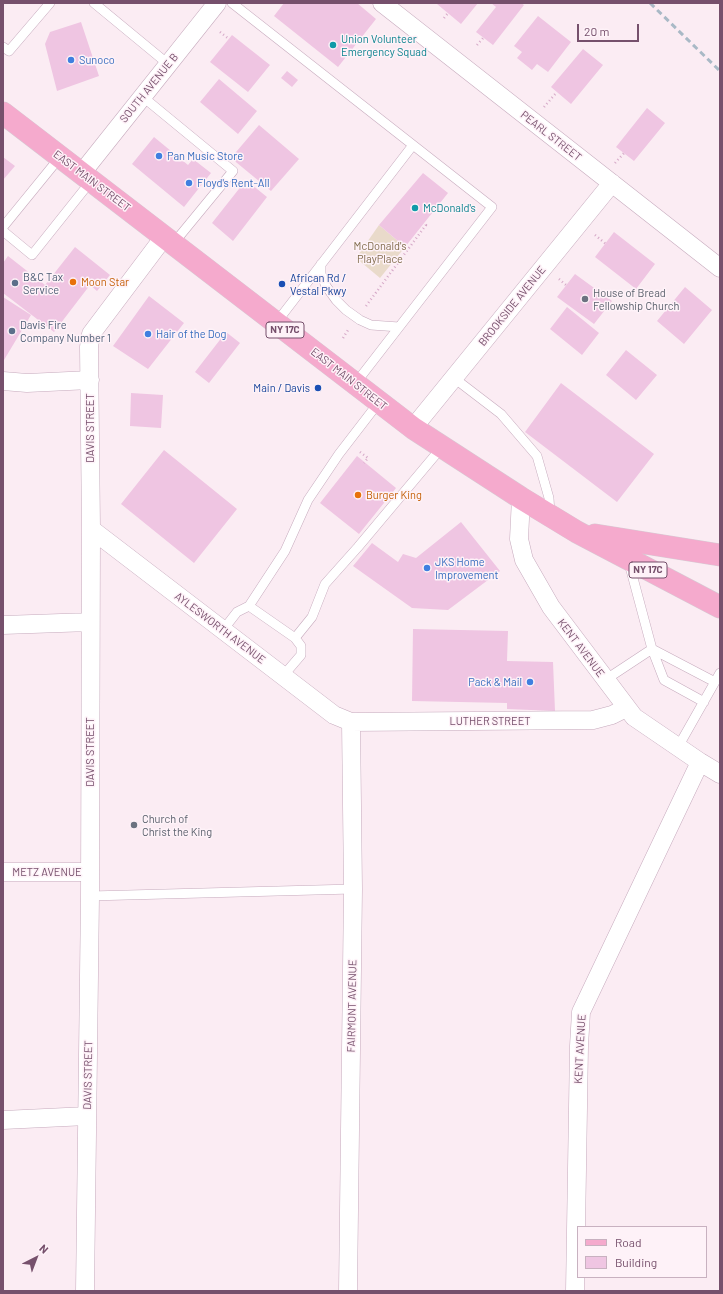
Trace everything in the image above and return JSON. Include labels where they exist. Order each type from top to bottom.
[{"type":"main road","name":"EAST MAIN STREET","points":[[3,113],[413,428],[521,498],[578,532],[628,560],[720,607]]},
{"type":"main road","points":[[578,532],[720,555]]},
{"type":"street","name":"SOUTH AVENUE B","points":[[86,177],[142,97],[217,3]]},
{"type":"street","name":"PEARL STREET","points":[[382,3],[720,268]]},
{"type":"street","name":"BROOKSIDE AVENUE","points":[[413,428],[612,183]]},
{"type":"street","name":"DAVIS STREET","points":[[85,1291],[90,896],[89,347],[91,334],[169,240]]},
{"type":"street","points":[[3,381],[27,383],[90,380]]},
{"type":"street","name":"KENT AVENUE","points":[[521,498],[519,539],[524,560],[551,607],[634,717],[720,774]]},
{"type":"street","name":"AYLESWORTH AVENUE","points":[[90,529],[334,715],[351,722]]},
{"type":"street","points":[[3,625],[90,622]]},
{"type":"street","name":"LUTHER STREET","points":[[351,722],[594,720],[612,715],[626,708]]},
{"type":"street","name":"FAIRMONT AVENUE","points":[[348,1291],[353,890],[351,722]]},
{"type":"street","name":"KENT AVENUE","points":[[575,1291],[578,1046],[581,1012],[700,762]]},
{"type":"street","name":"METZ AVENUE","points":[[3,872],[90,872]]},
{"type":"street","points":[[3,1120],[87,1116]]},
{"type":"lane","points":[[5,52],[50,3]]},
{"type":"lane","points":[[94,3],[168,64]]},
{"type":"lane","points":[[232,3],[492,207],[355,384]]},
{"type":"lane","points":[[142,97],[233,170],[169,240]]},
{"type":"lane","points":[[276,323],[413,145]]},
{"type":"lane","points":[[3,228],[60,157]]},
{"type":"lane","points":[[3,231],[32,255],[86,177]]},
{"type":"lane","points":[[321,264],[321,274],[326,286],[336,300],[346,310],[360,320],[371,325],[399,327]]},
{"type":"lane","points":[[454,378],[501,414],[537,456],[549,498],[550,515]]},
{"type":"lane","points":[[223,630],[238,612],[249,606],[285,551],[308,500],[339,454],[379,402]]},
{"type":"lane","points":[[295,638],[312,617],[325,584],[442,447]]},
{"type":"lane","points":[[628,560],[652,649],[664,680],[704,702]]},
{"type":"lane","points":[[249,606],[295,638],[301,646],[301,655],[283,676]]},
{"type":"lane","points":[[605,680],[652,649]]},
{"type":"lane","points":[[652,649],[715,682]]},
{"type":"lane","points":[[678,747],[720,673]]},
{"type":"lane","points":[[90,896],[353,890]]},
{"type":"path","points":[[444,18],[448,13]]},
{"type":"path","points":[[220,32],[228,39]]},
{"type":"path","points":[[478,45],[484,37]]},
{"type":"path","points":[[364,310],[374,294],[426,225],[424,224]]},
{"type":"path","points":[[343,338],[352,326]]},
{"type":"path","points":[[360,452],[368,458],[364,463]]},
{"type":"green space","name":"McDonald's PlayPlace","points":[[379,225],[405,247],[380,278],[356,258]]},
{"type":"building","name":"Union Volunteer Emergency Squad","points":[[284,3],[357,3],[376,19],[338,67],[274,16]]},
{"type":"building","points":[[478,3],[461,24],[437,4]]},
{"type":"building","points":[[491,3],[521,3],[524,5],[493,45],[476,32],[496,7]]},
{"type":"building","points":[[538,16],[571,42],[548,72],[537,64],[532,70],[517,58],[522,52],[514,46]]},
{"type":"building","name":"Sunoco","points":[[81,22],[99,76],[57,91],[45,44],[50,32]]},
{"type":"building","points":[[232,35],[270,65],[248,92],[210,62]]},
{"type":"building","points":[[583,49],[603,65],[571,104],[551,87]]},
{"type":"building","points":[[287,71],[298,80],[292,87],[281,78]]},
{"type":"building","points":[[219,79],[257,111],[238,134],[200,102]]},
{"type":"building","points":[[647,108],[665,123],[634,161],[616,147]]},
{"type":"building","points":[[259,125],[299,159],[271,191],[231,158]]},
{"type":"building","points":[[154,137],[188,165],[193,159],[211,173],[184,207],[132,164]]},
{"type":"building","points":[[3,157],[15,166],[3,180]]},
{"type":"building","name":"McDonald's","points":[[423,173],[448,193],[405,247],[379,225]]},
{"type":"building","points":[[246,180],[267,197],[233,241],[212,223]]},
{"type":"building","points":[[614,232],[655,264],[636,289],[595,257]]},
{"type":"building","points":[[75,247],[110,275],[97,291],[90,285],[54,332],[3,293],[3,263],[8,256],[45,285]]},
{"type":"building","name":"House of Bread Fellowship Church","points":[[575,274],[612,301],[594,324],[557,297]]},
{"type":"building","points":[[685,287],[712,310],[684,344],[657,321]]},
{"type":"building","name":"Hair of the Dog","points":[[149,296],[184,323],[148,369],[113,346]]},
{"type":"building","name":"Davis Fire Company Number 1","points":[[3,297],[31,315],[4,360],[3,359]]},
{"type":"building","points":[[567,307],[599,333],[582,355],[550,329]]},
{"type":"building","points":[[226,332],[240,343],[209,383],[195,372]]},
{"type":"building","points":[[626,350],[657,375],[636,400],[606,375]]},
{"type":"building","points":[[561,383],[654,454],[617,502],[525,432]]},
{"type":"building","points":[[131,393],[163,395],[161,428],[130,426]]},
{"type":"building","points":[[164,450],[237,509],[194,563],[121,504]]},
{"type":"building","name":"Burger King","points":[[357,456],[396,488],[359,534],[320,503]]},
{"type":"building","name":"JKS Home Improvement","points":[[461,522],[500,571],[448,610],[412,608],[353,566],[372,543],[398,562],[403,554],[416,558]]},
{"type":"building","points":[[413,629],[508,631],[507,661],[553,662],[555,711],[507,709],[507,703],[412,701]]},
{"type":"railway","points":[[650,3],[720,71]]},
{"type":"place","name":"Union Volunteer Emergency Squad","points":[[333,45]]},
{"type":"place","name":"Sunoco","points":[[71,60]]},
{"type":"place","name":"Pan Music Store","points":[[159,156]]},
{"type":"place","name":"Floyd's Rent-All","points":[[189,183]]},
{"type":"place","name":"McDonald's","points":[[415,208]]},
{"type":"place","name":"Moon Star","points":[[73,282]]},
{"type":"place","name":"B&C Tax Service","points":[[15,283]]},
{"type":"place","name":"African Rd / Vestal Pkwy","points":[[282,284]]},
{"type":"place","name":"House of Bread Fellowship Church","points":[[585,299]]},
{"type":"place","name":"Davis Fire Company Number 1","points":[[12,331]]},
{"type":"place","name":"Hair of the Dog","points":[[148,334]]},
{"type":"place","name":"Main / Davis","points":[[318,388]]},
{"type":"place","name":"Burger King","points":[[358,495]]},
{"type":"place","name":"JKS Home Improvement","points":[[427,568]]},
{"type":"place","name":"Pack & Mail","points":[[530,682]]},
{"type":"place","name":"Church of Christ the King","points":[[134,825]]}]
